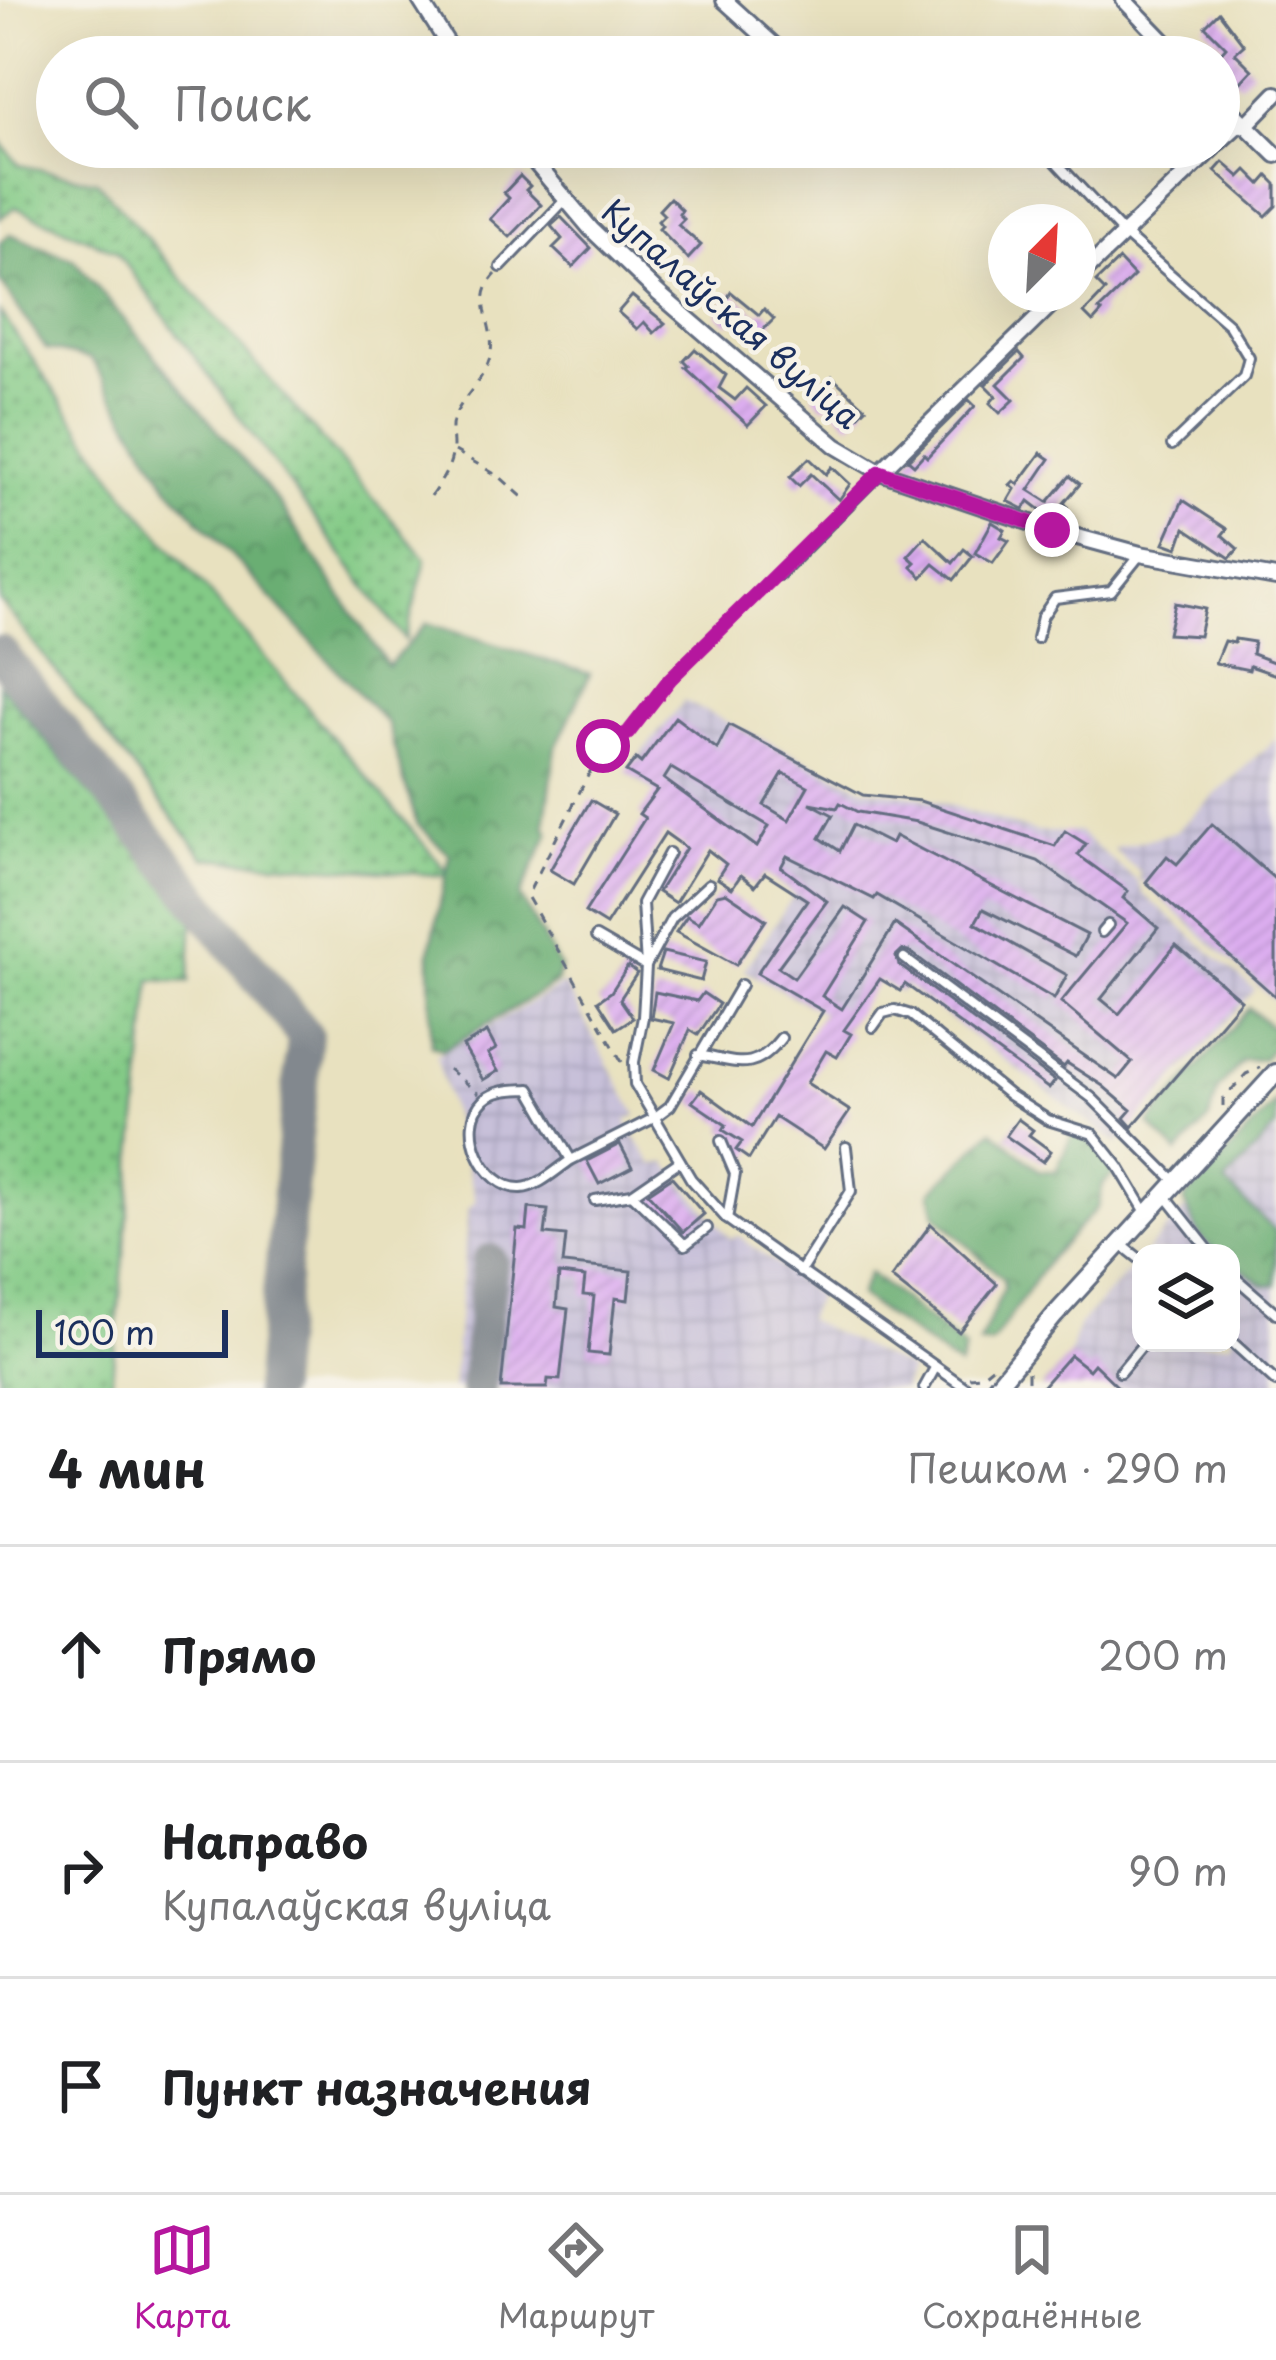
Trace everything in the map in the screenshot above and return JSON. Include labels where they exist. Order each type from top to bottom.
[{"type":"street","points":[[420,0],[443,36]]},
{"type":"street","points":[[724,0],[764,36]]},
{"type":"street","points":[[1124,0],[1159,36]]},
{"type":"street","points":[[1240,126],[1276,94]]},
{"type":"street","points":[[1240,121],[1276,155]]},
{"type":"street","name":"Купалаўская вуліца","points":[[539,168],[658,293],[836,446],[880,472],[1140,554],[1276,578]]},
{"type":"street","points":[[1096,260],[1192,168]]},
{"type":"street","points":[[880,472],[1044,312]]},
{"type":"street","points":[[995,1388],[1018,1356],[1276,1073]]},
{"type":"lane","points":[[1062,168],[1123,233],[1229,325],[1249,358],[1244,376],[1172,445]]},
{"type":"lane","points":[[501,267],[565,200]]},
{"type":"lane","points":[[778,575],[880,472]]},
{"type":"lane","points":[[1037,638],[1042,617],[1054,598],[1111,591],[1140,554]]},
{"type":"lane","points":[[669,853],[642,903],[646,966],[635,1084],[680,1161],[727,1219],[966,1388]]},
{"type":"lane","points":[[646,966],[672,918],[709,884]]},
{"type":"lane","points":[[596,937],[646,966]]},
{"type":"lane","points":[[904,958],[1092,1098],[1170,1189],[1205,1244]]},
{"type":"lane","points":[[571,1160],[530,1089],[503,1090],[485,1098],[472,1127],[475,1149],[496,1180],[518,1188],[534,1184],[670,1106],[741,985]]},
{"type":"lane","points":[[872,1027],[884,1013],[895,1010],[910,1015],[1009,1095],[1048,1120],[1093,1134],[1147,1214]]},
{"type":"lane","points":[[698,1055],[758,1062],[781,1038]]},
{"type":"lane","points":[[721,1141],[735,1174],[727,1219]]},
{"type":"lane","points":[[800,1272],[851,1191],[847,1147]]},
{"type":"lane","points":[[595,1200],[632,1195],[680,1161]]},
{"type":"lane","points":[[632,1195],[685,1245],[707,1228]]},
{"type":"lane","points":[[1121,1244],[1132,1252]]},
{"type":"lane","points":[[1240,1282],[1276,1313]]},
{"type":"lane","points":[[1240,1349],[1276,1382]]},
{"type":"lane","points":[[1120,1372],[1137,1352]]},
{"type":"lane","points":[[924,1388],[935,1368]]},
{"type":"path","points":[[431,496],[449,470],[454,418],[490,356],[483,295],[501,267]]},
{"type":"path","points":[[454,450],[500,476],[526,501]]},
{"type":"path","points":[[635,1084],[527,896],[603,746],[628,733],[670,679],[778,575]]},
{"type":"path","points":[[448,1069],[485,1098]]},
{"type":"path","points":[[964,1376],[981,1376],[1001,1358]]},
{"type":"shaded area","points":[[684,701],[864,788],[921,796],[1036,832],[1078,832],[1255,990],[1118,1144],[905,986],[901,993],[879,981],[846,1026],[744,970],[794,895],[626,772]]},
{"type":"shaded area","points":[[1276,738],[1276,1002],[1112,849],[1175,832]]},
{"type":"shaded area","points":[[564,984],[637,1115],[626,1121],[653,1165],[666,1162],[730,1238],[739,1236],[817,1295],[806,1319],[910,1370],[903,1388],[452,1388],[468,1209],[476,1201],[436,1056]]},
{"type":"shaded area","points":[[1276,1127],[1276,1388],[1043,1388],[1070,1355],[1078,1326],[1132,1268],[1132,1352],[1240,1352],[1240,1244],[1153,1244],[1217,1173],[1226,1182]]},
{"type":"green space","points":[[0,141],[19,165],[97,181],[426,559],[405,640],[116,251],[15,207],[0,218]]},
{"type":"green space","points":[[10,234],[74,260],[278,502],[388,666],[427,623],[590,674],[556,747],[545,825],[549,833],[520,896],[560,968],[556,983],[443,1050],[431,1045],[430,952],[450,855],[417,824],[387,724],[168,486],[91,359],[46,349],[0,281],[0,243]]},
{"type":"green space","points":[[0,312],[127,496],[451,876],[205,858],[0,601]]},
{"type":"green space","points":[[0,685],[193,918],[189,982],[151,980],[111,1388],[0,1388]]},
{"type":"green space","points":[[1249,1008],[1276,1031],[1276,1045],[1263,1059],[1243,1061],[1218,1089],[1210,1118],[1178,1153],[1149,1124]]},
{"type":"green space","points":[[1276,1102],[1276,1127],[1225,1183],[1276,1231],[1276,1285],[1264,1285],[1240,1268],[1240,1244],[1208,1244],[1184,1200]]},
{"type":"green space","points":[[993,1130],[1040,1171],[1056,1171],[1073,1132],[1093,1140],[1116,1172],[1103,1184],[1098,1207],[1049,1259],[992,1344],[979,1344],[1004,1288],[1003,1279],[936,1215],[931,1192]]},
{"type":"green space","points":[[869,1273],[965,1349],[959,1367],[859,1296]]},
{"type":"building","points":[[1219,12],[1237,36],[1215,36],[1205,26]]},
{"type":"building","points":[[1240,58],[1252,70],[1240,83]]},
{"type":"building","points":[[1230,168],[1240,177],[1247,170],[1261,184],[1268,176],[1276,184],[1276,206],[1266,216],[1215,171]]},
{"type":"building","points":[[520,176],[541,205],[510,237],[490,219]]},
{"type":"building","points":[[670,198],[682,210],[679,214],[684,219],[678,225],[701,245],[688,259],[659,229],[658,221],[664,215],[659,210]]},
{"type":"building","points":[[561,217],[591,248],[573,267],[553,248],[562,239],[551,226]]},
{"type":"building","points":[[1119,260],[1134,276],[1093,322],[1084,313],[1096,312],[1096,300],[1105,291],[1096,282]]},
{"type":"building","points":[[731,292],[759,315],[764,309],[774,319],[759,334],[737,315],[729,324],[718,314]]},
{"type":"building","points":[[632,296],[665,323],[654,333],[644,322],[637,329],[618,312]]},
{"type":"building","points":[[695,349],[726,375],[719,388],[735,400],[746,388],[766,406],[748,425],[686,368],[684,361]]},
{"type":"building","points":[[1019,352],[1024,358],[998,384],[1014,400],[1000,413],[990,403],[996,396],[985,385]]},
{"type":"building","points":[[832,377],[866,408],[850,424],[829,402],[824,407],[813,395]]},
{"type":"building","points":[[969,400],[975,406],[927,457],[924,454],[914,465],[908,460]]},
{"type":"building","points":[[1041,453],[1050,459],[1029,490],[1048,502],[1070,476],[1080,484],[1064,503],[1067,506],[1051,518],[1029,501],[1024,509],[1008,501],[1015,489],[1010,485],[1018,484]]},
{"type":"building","points":[[809,458],[826,474],[832,467],[850,484],[839,500],[811,474],[799,486],[790,477]]},
{"type":"building","points":[[1183,500],[1227,529],[1222,535],[1238,549],[1230,558],[1185,528],[1178,548],[1164,543]]},
{"type":"building","points":[[992,522],[1005,530],[1001,537],[1009,541],[993,563],[975,553]]},
{"type":"building","points":[[925,537],[953,563],[964,549],[973,556],[954,580],[934,564],[922,577],[911,566],[915,562],[908,556]]},
{"type":"building","points":[[1175,603],[1205,609],[1199,636],[1168,634]]},
{"type":"building","points":[[1235,639],[1254,642],[1252,654],[1276,663],[1276,675],[1250,666],[1249,670],[1215,663],[1224,641],[1234,643]]},
{"type":"building","points":[[675,717],[717,749],[729,725],[863,795],[920,801],[1055,846],[1065,831],[1086,844],[1078,855],[1128,891],[1123,898],[1158,928],[1101,999],[1119,1014],[1176,945],[1241,1000],[1132,1127],[1124,1118],[1131,1110],[1103,1086],[1067,1063],[1064,1067],[902,950],[896,956],[899,965],[1055,1081],[1049,1089],[905,984],[900,991],[880,979],[844,1030],[851,1034],[837,1057],[826,1051],[807,1083],[850,1111],[824,1149],[775,1117],[749,1159],[736,1150],[742,1142],[723,1130],[726,1125],[692,1102],[701,1090],[752,1127],[823,1011],[757,973],[807,900],[765,873],[755,886],[741,875],[732,888],[717,878],[726,864],[708,850],[675,903],[658,892],[686,848],[665,833],[606,925],[585,912],[645,818],[639,814],[657,790],[626,772],[636,759],[641,763]],"holes":[[[671,768],[769,826],[757,847],[664,779]],[[783,773],[808,786],[789,820],[764,805]],[[810,803],[837,808],[840,803],[858,812],[917,822],[1038,861],[1127,923],[1061,1002],[1132,1062],[1118,1079],[895,924],[842,1009],[822,996],[868,922],[845,907],[794,978],[778,967],[827,901],[781,867],[787,856],[874,899],[877,895],[1054,999],[1067,975],[975,923],[983,909],[1076,956],[1087,935],[895,836],[891,844],[853,825],[840,851],[820,838],[833,815]]]},
{"type":"building","points":[[591,800],[615,814],[574,884],[550,870]]},
{"type":"building","points":[[1212,824],[1276,880],[1276,997],[1146,882],[1167,856],[1177,864]]},
{"type":"building","points":[[726,893],[766,920],[736,965],[676,932],[687,916],[699,923],[717,895]]},
{"type":"building","points":[[663,952],[706,962],[701,981],[657,970]]},
{"type":"building","points":[[628,966],[637,973],[620,999],[633,1018],[616,1029],[598,1001],[611,992]]},
{"type":"building","points":[[655,992],[697,1001],[703,993],[719,1004],[698,1035],[690,1030],[669,1078],[654,1070],[674,1023],[651,1018]]},
{"type":"building","points":[[487,1032],[496,1049],[488,1054],[498,1071],[483,1080],[463,1046]]},
{"type":"building","points":[[1018,1119],[1033,1130],[1029,1135],[1051,1151],[1043,1162],[1006,1136]]},
{"type":"building","points":[[620,1144],[632,1167],[599,1184],[587,1161]]},
{"type":"building","points":[[672,1177],[704,1214],[683,1232],[648,1193]]},
{"type":"building","points":[[529,1208],[548,1210],[545,1234],[566,1236],[563,1264],[631,1271],[628,1300],[615,1298],[609,1355],[588,1353],[594,1296],[583,1295],[585,1277],[559,1274],[556,1307],[568,1309],[560,1380],[548,1379],[547,1388],[501,1388],[517,1229],[527,1230]]},
{"type":"building","points":[[931,1224],[997,1284],[959,1332],[891,1278]]},
{"type":"building","points":[[1070,1355],[1089,1370],[1094,1364],[1119,1388],[1041,1388]]},
{"type":"taxiway","points":[[0,653],[305,1036],[271,1388]]},
{"type":"taxiway","points":[[478,1388],[490,1262]]},
{"type":"route","points":[[603,746],[628,733],[670,679],[880,472],[1052,530]]}]
